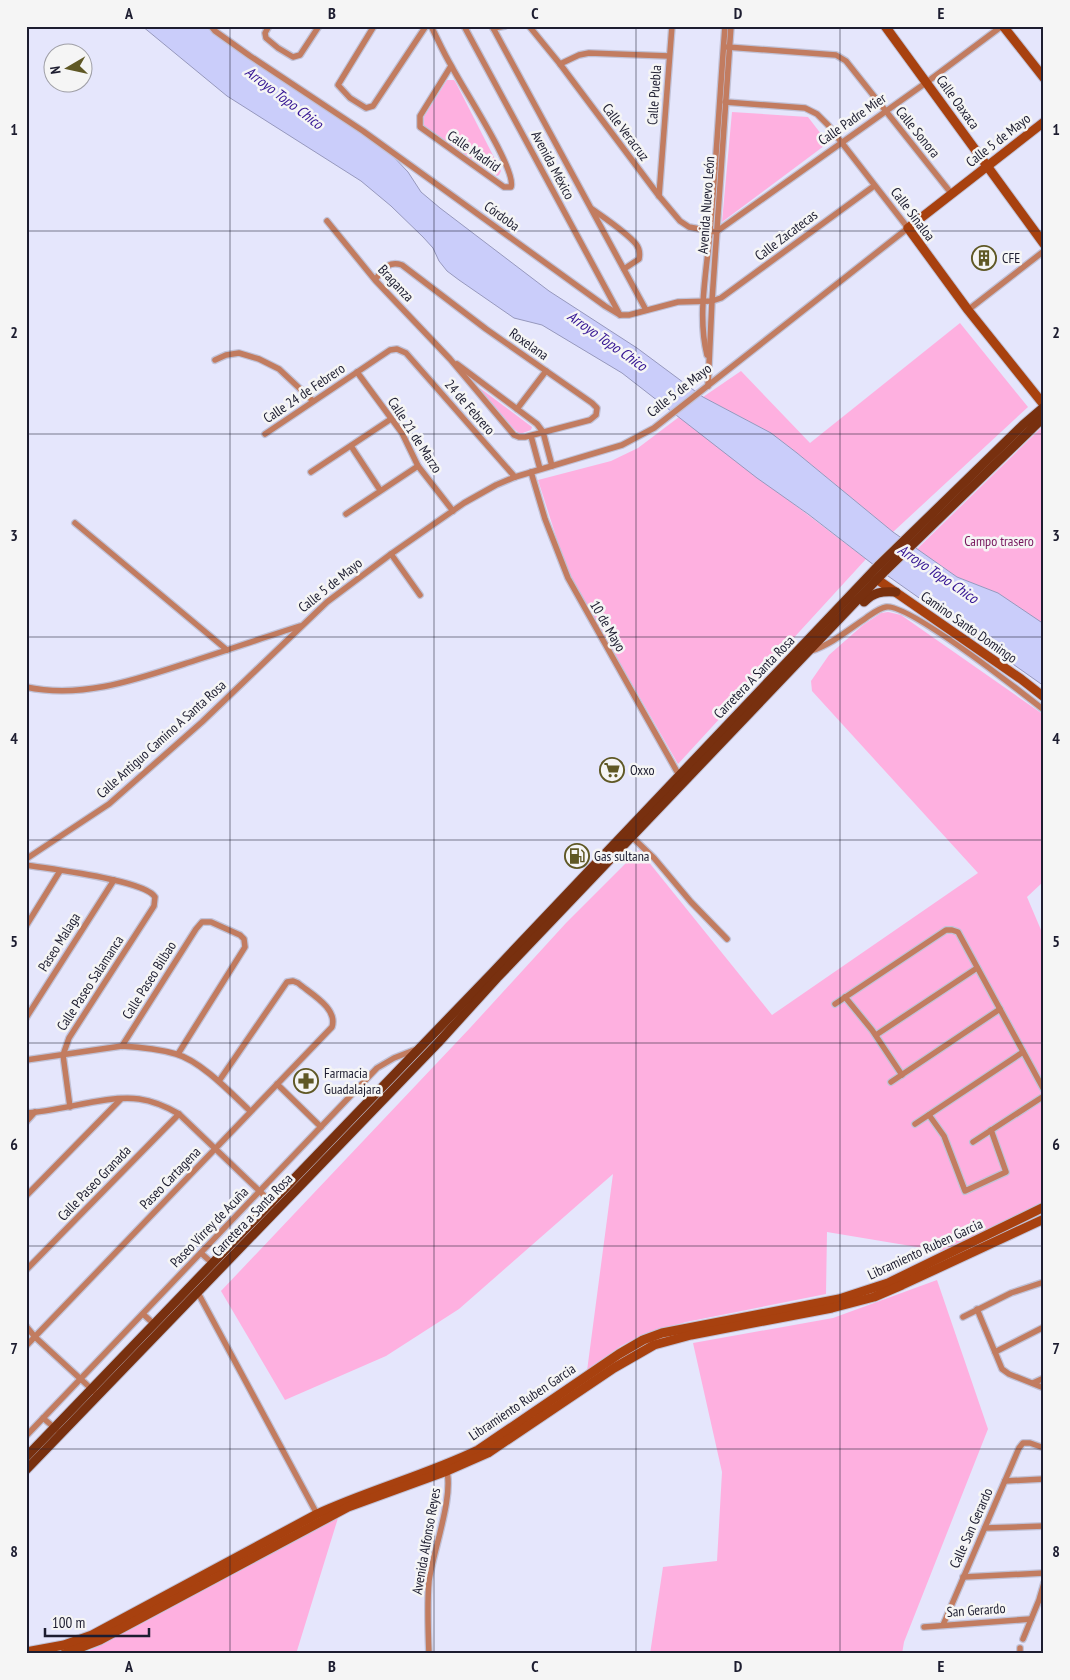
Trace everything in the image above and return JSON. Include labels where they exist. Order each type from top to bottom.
[{"type":"main road","name":"Carretera A Santa Rosa","points":[[494,976],[882,569],[1044,406]]},
{"type":"main road","name":"Carretera A Santa Rosa","points":[[914,536],[1044,417]]},
{"type":"main road","name":"Carretera A Santa Rosa","points":[[494,976],[632,837],[682,779],[840,620],[878,580],[882,569]]},
{"type":"main road","points":[[840,620],[850,615],[873,594],[896,592]]},
{"type":"main road","name":"Carretera a Santa Rosa","points":[[26,1457],[57,1430],[197,1291],[419,1048],[494,976]]},
{"type":"main road","name":"Carretera a Santa Rosa","points":[[94,1392],[154,1324],[212,1263],[274,1206],[438,1043],[494,976]]},
{"type":"main road","name":"Carretera a Santa Rosa","points":[[26,1470],[57,1430]]},
{"type":"street","name":"Córdoba","points":[[211,26],[215,31],[250,56],[363,130],[597,300],[620,315],[629,316],[646,310]]},
{"type":"street","points":[[269,26],[265,36],[278,48],[293,57],[300,55],[319,26]]},
{"type":"street","points":[[374,26],[338,82],[338,88],[350,98],[362,107],[370,108],[426,26]]},
{"type":"street","name":"Calle Madrid","points":[[430,26],[497,144],[509,172],[512,183],[511,187],[504,187],[420,127],[420,116],[451,66]]},
{"type":"street","name":"Avenida México","points":[[464,26],[620,315]]},
{"type":"street","points":[[493,27],[505,26]]},
{"type":"street","name":"Calle Veracruz","points":[[529,26],[680,222],[689,227],[713,231]]},
{"type":"street","name":"Calle Puebla","points":[[659,196],[672,26]]},
{"type":"street","points":[[725,26],[726,47]]},
{"type":"street","name":"Avenida Nuevo León","points":[[708,386],[713,231],[726,47],[731,26]]},
{"type":"street","name":"Calle Oaxaca","points":[[885,26],[1044,244]]},
{"type":"street","points":[[1002,26],[1044,78]]},
{"type":"street","name":"Calle Padre Mier","points":[[713,231],[886,112],[1002,26]]},
{"type":"street","name":"Avenida México","points":[[493,27],[646,310]]},
{"type":"street","name":"Calle Sonora","points":[[726,47],[836,55],[841,57],[951,193]]},
{"type":"street","points":[[560,64],[579,55],[601,52],[669,56]]},
{"type":"street","name":"Calle Sinaloa","points":[[723,103],[808,108],[822,118],[908,228],[968,310],[1044,406]]},
{"type":"street","name":"Calle 5 de Mayo","points":[[302,625],[327,602],[391,554],[478,494],[515,477],[622,445],[654,428],[917,222],[951,193],[1044,122]]},
{"type":"street","name":"Calle Zacatecas","points":[[712,301],[729,293],[874,186]]},
{"type":"street","points":[[590,208],[629,238],[638,248],[639,260],[624,269]]},
{"type":"street","name":"Braganza","points":[[326,221],[375,280],[450,359],[516,436]]},
{"type":"street","points":[[916,240],[913,230],[917,222]]},
{"type":"street","points":[[708,361],[703,340],[704,301],[713,231]]},
{"type":"street","points":[[968,310],[1044,252]]},
{"type":"street","name":"Roxelana","points":[[375,280],[385,267],[391,263],[402,265],[486,329],[597,408],[596,415],[590,420],[522,438],[516,436]]},
{"type":"street","points":[[646,310],[678,302],[712,301]]},
{"type":"street","name":"Calle 24 de Febrero","points":[[265,434],[390,350],[397,349],[406,353]]},
{"type":"street","points":[[214,360],[226,355],[239,353],[259,359],[279,369],[313,402]]},
{"type":"street","name":"24 de Febrero","points":[[406,353],[515,477]]},
{"type":"street","name":"Braganza","points":[[450,359],[537,424],[542,432]]},
{"type":"street","points":[[517,409],[546,371]]},
{"type":"street","name":"Calle 21 de Marzo","points":[[357,372],[402,433],[418,466],[453,511]]},
{"type":"street","points":[[312,472],[391,419]]},
{"type":"street","points":[[542,432],[552,466]]},
{"type":"street","points":[[530,436],[540,470]]},
{"type":"street","points":[[351,446],[380,490]]},
{"type":"street","points":[[346,514],[418,466]]},
{"type":"street","name":"10 de Mayo","points":[[532,472],[546,519],[568,578],[682,779]]},
{"type":"street","points":[[75,523],[218,640],[227,650]]},
{"type":"street","points":[[391,554],[420,595]]},
{"type":"street","name":"Camino Santo Domingo","points":[[878,580],[1044,697]]},
{"type":"street","points":[[809,651],[828,644],[884,607],[896,607],[917,618],[1001,676],[1044,710]]},
{"type":"street","points":[[26,687],[54,692],[70,692],[128,681],[302,625]]},
{"type":"street","name":"Calle Antiguo Camino A Santa Rosa","points":[[26,859],[109,804],[202,722],[302,625]]},
{"type":"street","points":[[632,837],[654,858],[682,892],[727,939]]},
{"type":"street","points":[[26,865],[114,880]]},
{"type":"street","points":[[26,926],[60,871]]},
{"type":"street","name":"Calle Paseo Salamanca","points":[[63,1055],[69,1038],[154,906],[155,897],[148,890],[114,880]]},
{"type":"street","name":"Paseo Malaga","points":[[26,1018],[114,880]]},
{"type":"street","name":"Calle Paseo Bilbao","points":[[122,1046],[196,928],[202,922],[211,922],[240,935],[246,944],[243,953],[178,1054]]},
{"type":"street","points":[[835,1004],[946,930],[958,932],[1044,1090]]},
{"type":"street","points":[[876,1036],[977,968]]},
{"type":"street","name":"Paseo Cartagena","points":[[26,1346],[332,1027],[334,1021],[331,1012],[298,982],[287,982],[219,1081]]},
{"type":"street","points":[[845,997],[876,1036],[902,1075]]},
{"type":"street","points":[[892,1082],[1000,1009]]},
{"type":"street","points":[[26,1060],[122,1046],[178,1054],[219,1081],[250,1111]]},
{"type":"street","name":"Paseo Virrey de Acuña","points":[[26,1436],[377,1068],[394,1058],[419,1048]]},
{"type":"street","points":[[915,1124],[1023,1052]]},
{"type":"street","points":[[63,1055],[70,1107]]},
{"type":"street","points":[[277,1084],[321,1127]]},
{"type":"street","points":[[973,1142],[1044,1096]]},
{"type":"street","points":[[26,1113],[121,1099],[137,1099],[152,1102],[180,1114],[274,1206]]},
{"type":"street","points":[[26,1196],[121,1099]]},
{"type":"street","points":[[26,1122],[36,1112]]},
{"type":"street","name":"Calle Paseo Granada","points":[[26,1270],[180,1114]]},
{"type":"street","points":[[929,1115],[944,1136],[965,1191],[1006,1172],[991,1130]]},
{"type":"street","name":"Libramiento Ruben Garcia","points":[[26,1652],[60,1647],[92,1635],[317,1514],[348,1500],[446,1467],[478,1450],[619,1354],[652,1336],[862,1293],[898,1278],[1044,1207]]},
{"type":"street","name":"Libramiento Ruben Garcia","points":[[64,1654],[100,1640],[348,1507],[496,1448],[614,1368],[654,1345],[691,1335],[838,1307],[874,1297],[1044,1219]]},
{"type":"street","points":[[201,1253],[212,1263]]},
{"type":"street","points":[[964,1317],[1011,1293],[1044,1282]]},
{"type":"street","points":[[197,1291],[317,1514]]},
{"type":"street","points":[[977,1309],[1002,1369],[1009,1374],[1044,1388]]},
{"type":"street","points":[[143,1314],[154,1324]]},
{"type":"street","points":[[26,1326],[34,1337],[94,1392]]},
{"type":"street","points":[[995,1352],[1044,1327]]},
{"type":"street","points":[[1033,1383],[1044,1378]]},
{"type":"street","points":[[43,1418],[57,1430]]},
{"type":"street","name":"Calle San Gerardo","points":[[943,1625],[1019,1448],[1024,1443],[1030,1442],[1044,1448]]},
{"type":"street","name":"Avenida Alfonso Reyes","points":[[429,1654],[429,1582],[448,1496],[446,1467]]},
{"type":"street","points":[[1005,1481],[1044,1479]]},
{"type":"street","points":[[985,1528],[1044,1526]]},
{"type":"street","points":[[963,1576],[1044,1573]]},
{"type":"street","points":[[1023,1639],[1044,1584]]},
{"type":"street","name":"San Gerardo","points":[[924,1627],[1031,1619]]},
{"type":"green space","points":[[447,80],[454,80],[456,83],[501,171],[499,175],[497,176],[423,126],[422,120]]},
{"type":"green space","points":[[732,112],[808,117],[828,143],[722,222]]},
{"type":"green space","points":[[960,323],[1028,407],[893,532],[771,433],[703,397],[741,371],[810,443]]},
{"type":"green space","points":[[477,386],[532,427],[531,430],[520,434]]},
{"type":"green space","points":[[679,417],[866,559],[678,764],[567,571],[538,480],[611,461],[638,448]]},
{"type":"green space","name":"Campo trasero","points":[[1044,425],[1044,625],[998,593],[957,577],[917,549]]},
{"type":"green space","points":[[888,612],[901,615],[1044,715],[1044,881],[1027,897],[1044,937],[1044,1203],[941,1251],[827,1232],[826,1294],[686,1322],[643,1335],[621,1346],[587,1371],[613,1174],[459,1309],[386,1356],[285,1400],[221,1291],[470,1028],[566,923],[639,850],[772,1015],[978,873],[812,691],[811,681],[829,655],[863,625],[881,613]]},
{"type":"green space","points":[[937,1280],[988,1429],[904,1642],[902,1654],[650,1654],[663,1567],[717,1561],[722,1472],[693,1343],[833,1318]]},
{"type":"green space","points":[[338,1518],[296,1654],[78,1654],[87,1652]]},
{"type":"water","name":"Arroyo Topo Chico","points":[[142,26],[208,26],[363,131],[390,153],[408,172],[421,192],[549,291],[637,348],[703,397],[771,433],[893,532],[957,577],[998,593],[1041,622],[1044,625],[1044,686],[888,576],[808,514],[757,478],[622,373],[542,325],[514,318],[459,280],[447,271],[439,261],[433,248],[423,237],[391,206],[361,181],[227,96]]},
{"type":"place","name":"CFE","points":[[984,258]]},
{"type":"place","name":"Oxxo","points":[[612,770]]},
{"type":"place","name":"Gas sultana","points":[[577,856]]},
{"type":"place","name":"Farmacia Guadalajara","points":[[306,1081]]}]
